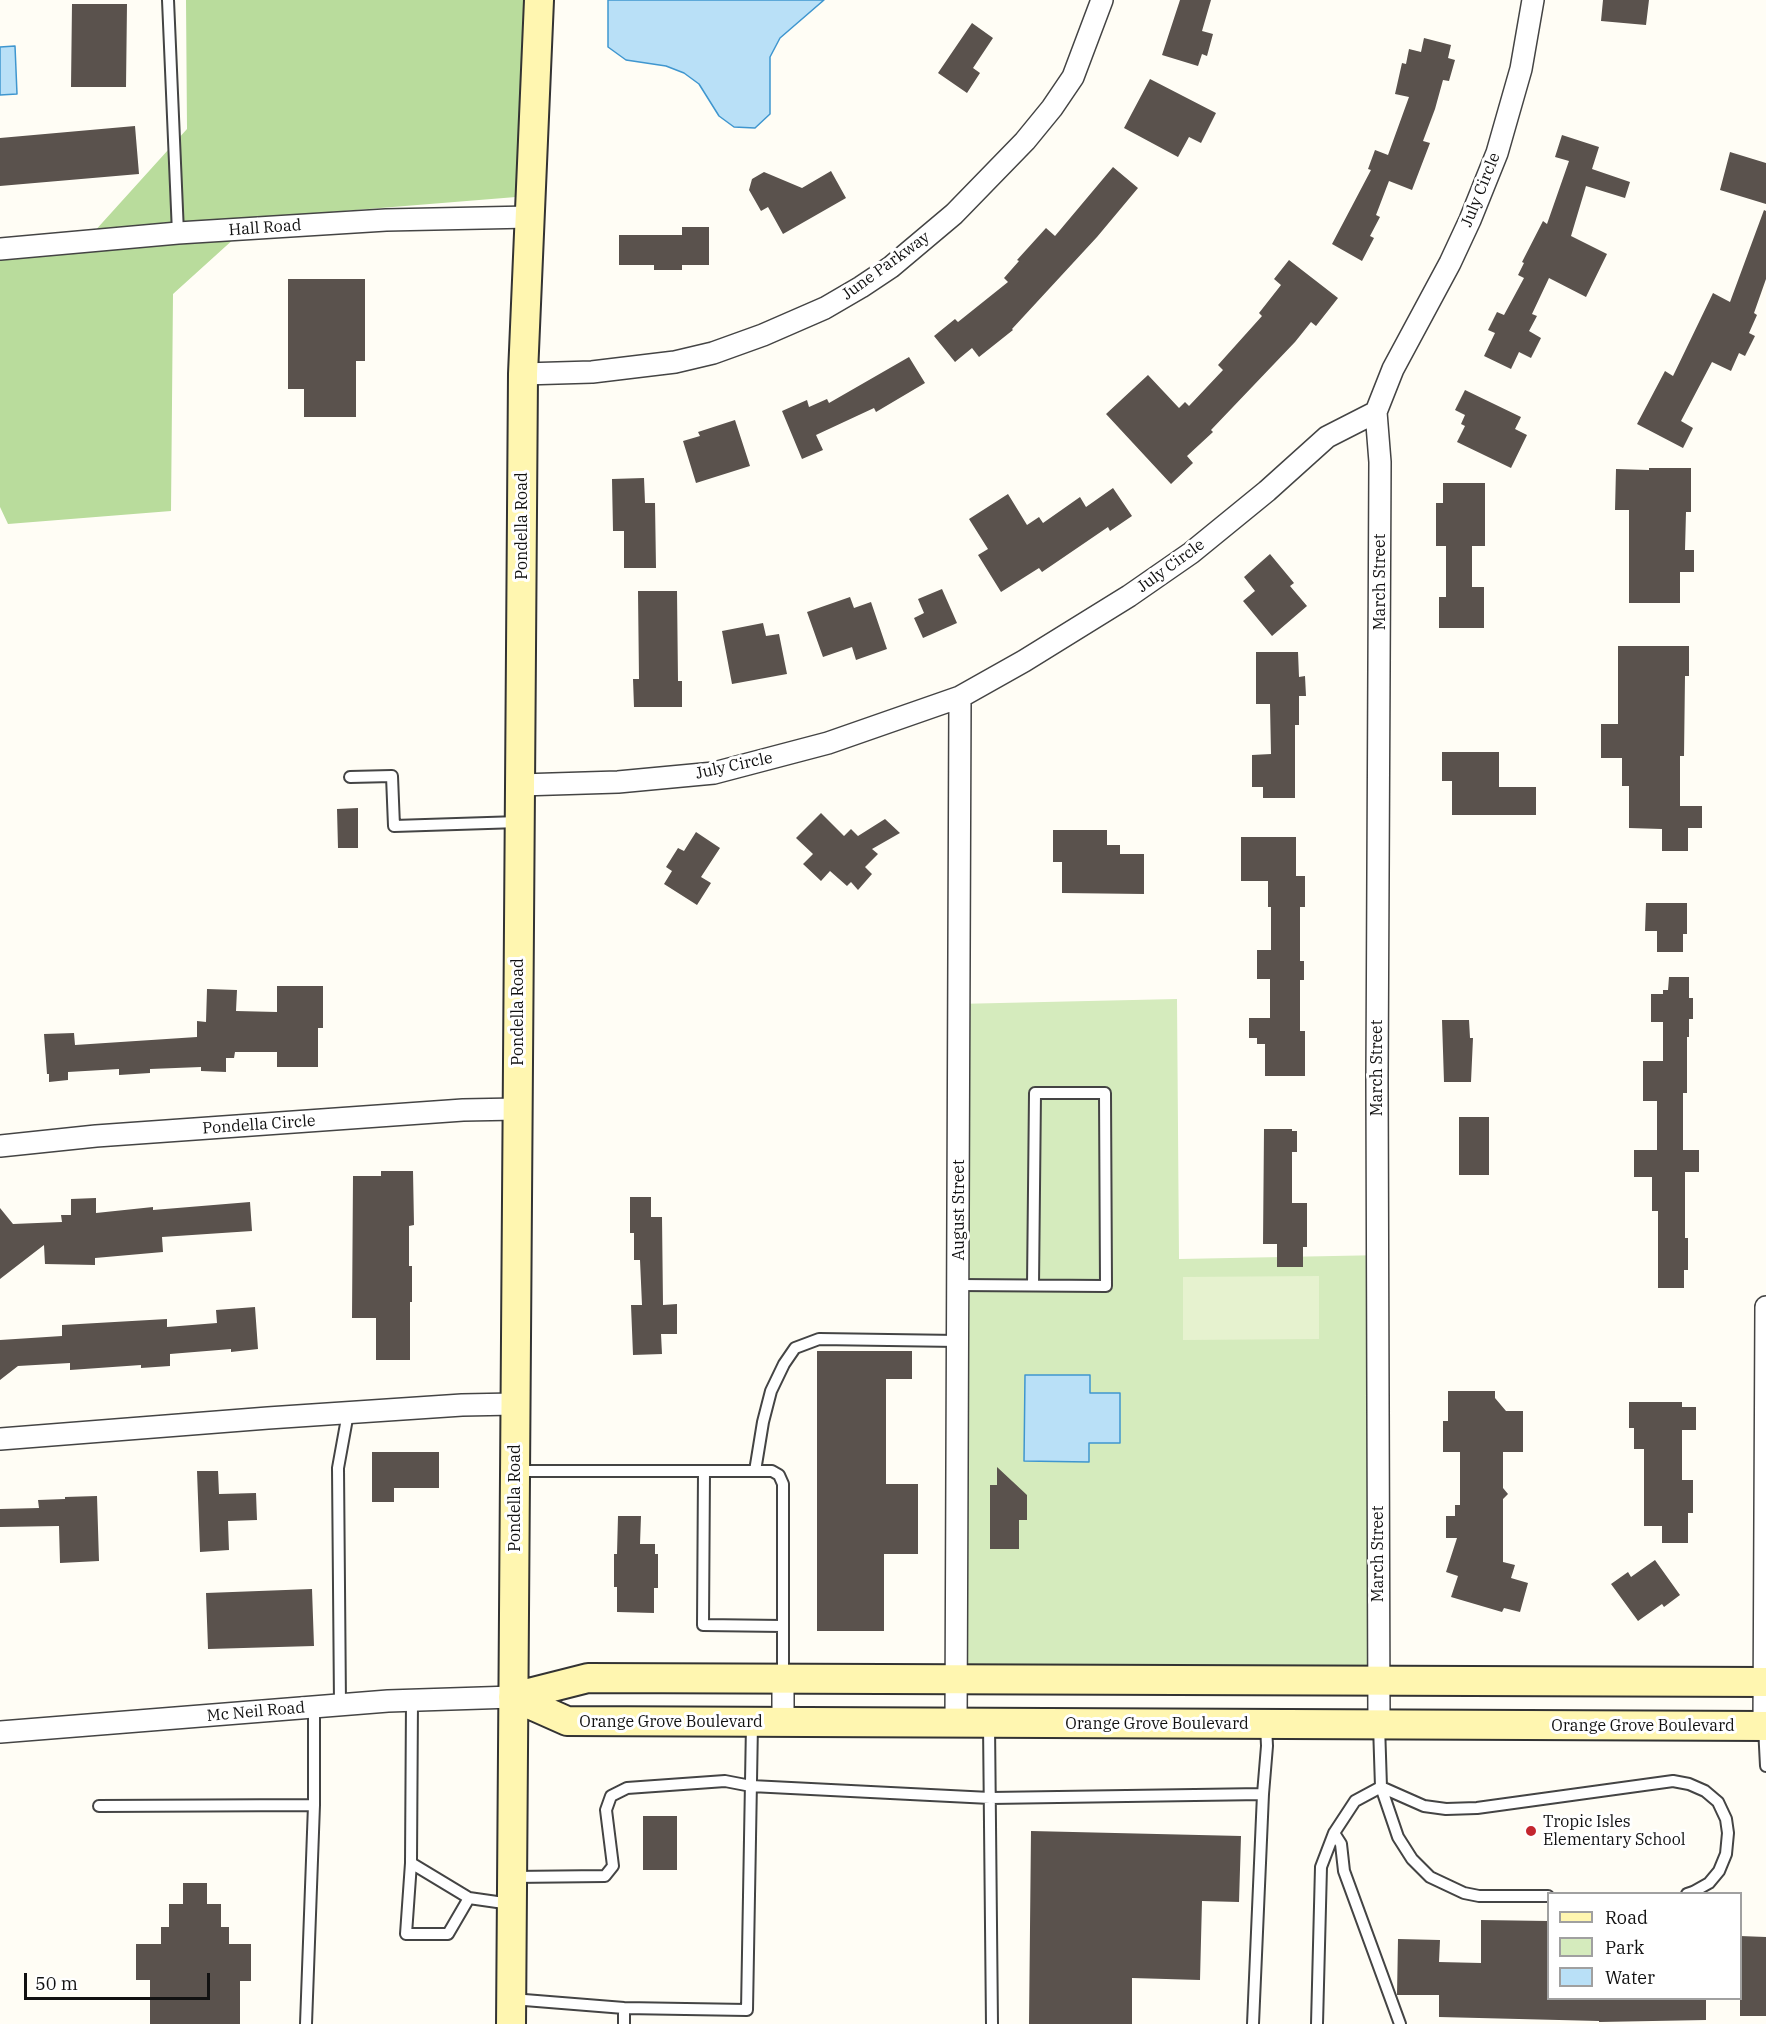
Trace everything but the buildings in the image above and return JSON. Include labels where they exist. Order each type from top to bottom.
[{"type":"street","name":"Pondella Road","points":[[511,2011],[523,374],[539,0]]},
{"type":"street","name":"June Parkway","points":[[523,374],[592,372],[675,362],[713,353],[774,331],[825,308],[861,287],[891,267],[954,214],[1025,141],[1073,77],[1102,0]]},
{"type":"street","name":"July Circle","points":[[520,785],[618,782],[714,773],[828,743],[960,697],[1024,661],[1129,596],[1191,553],[1267,491],[1327,437],[1376,412],[1393,369],[1455,252],[1497,153],[1521,69],[1533,0]]},
{"type":"street","name":"Hall Road","points":[[0,249],[178,233],[386,220],[530,217]]},
{"type":"street","name":"March Street","points":[[1376,412],[1380,462],[1377,1079],[1379,1725]]},
{"type":"street","name":"August Street","points":[[956,1723],[960,697]]},
{"type":"street","name":"Pondella Circle","points":[[0,1146],[96,1136],[440,1112],[518,1109]]},
{"type":"street","points":[[1765,1726],[1766,1307]]},
{"type":"street","points":[[0,1439],[462,1405],[515,1404]]},
{"type":"street","points":[[513,1697],[588,1678],[1765,1682]]},
{"type":"street","points":[[783,1679],[783,1722]]},
{"type":"street","name":"Mc Neil Road","points":[[0,1732],[412,1700],[513,1697]]},
{"type":"street","name":"Orange Grove Boulevard","points":[[513,1697],[567,1721],[1765,1726]]},
{"type":"lane","points":[[168,0],[178,233]]},
{"type":"lane","points":[[350,777],[392,776],[394,826],[520,822]]},
{"type":"lane","points":[[958,1285],[1106,1286],[1105,1093],[1035,1093],[1033,1285]]},
{"type":"lane","points":[[755,1471],[771,1391],[784,1364],[795,1348],[819,1339],[958,1341]]},
{"type":"lane","points":[[340,1705],[338,1468],[348,1413]]},
{"type":"lane","points":[[515,1471],[772,1471],[780,1475],[783,1484],[783,1679]]},
{"type":"lane","points":[[704,1471],[703,1625],[783,1626]]},
{"type":"lane","points":[[412,1700],[411,1863],[406,1934],[448,1934],[469,1898]]},
{"type":"lane","points":[[306,2024],[314,1805],[314,1707]]},
{"type":"lane","points":[[511,2011],[624,2008],[747,2010],[752,1721]]},
{"type":"lane","points":[[989,1723],[992,2024]]},
{"type":"lane","points":[[1253,2024],[1267,1746],[1266,1724]]},
{"type":"lane","points":[[1379,1725],[1381,1787],[1398,1837],[1412,1859],[1430,1877],[1464,1893],[1479,1896],[1547,1896]]},
{"type":"lane","points":[[1765,1726],[1766,1766]]},
{"type":"lane","points":[[411,1863],[469,1898],[605,1875],[613,1866],[606,1810],[611,1796],[627,1788],[725,1780],[751,1786],[990,1798],[1263,1794]]},
{"type":"lane","points":[[1381,1787],[1424,1806],[1446,1809],[1477,1808],[1673,1780],[1689,1784],[1705,1791],[1718,1802],[1726,1819],[1728,1833],[1726,1854],[1719,1871],[1709,1882],[1693,1892]]},
{"type":"lane","points":[[1317,2024],[1321,1867],[1334,1833],[1355,1800],[1381,1787]]},
{"type":"lane","points":[[99,1806],[314,1805]]},
{"type":"lane","points":[[1334,1833],[1341,1845],[1344,1871],[1400,2024]]},
{"type":"lane","points":[[624,2008],[624,2024]]},
{"type":"green space","points":[[186,0],[525,0],[516,197],[257,218],[173,294],[171,511],[8,524],[0,507],[0,243],[93,233],[187,129]]},
{"type":"green space","points":[[1177,999],[1179,1259],[1385,1255],[1388,1668],[964,1666],[956,1004]]},
{"type":"green space","points":[[1319,1276],[1319,1339],[1183,1340],[1183,1277]]},
{"type":"water","points":[[608,0],[824,0],[780,38],[770,57],[770,114],[755,128],[734,127],[719,116],[699,84],[684,73],[666,66],[626,60],[608,47]]},
{"type":"water","points":[[15,46],[17,94],[0,95],[0,47]]},
{"type":"water","points":[[1025,1375],[1090,1375],[1090,1393],[1120,1393],[1120,1443],[1089,1443],[1089,1462],[1024,1461]]},
{"type":"place","name":"Tropic Isles Elementary School","points":[[1531,1831]]}]
